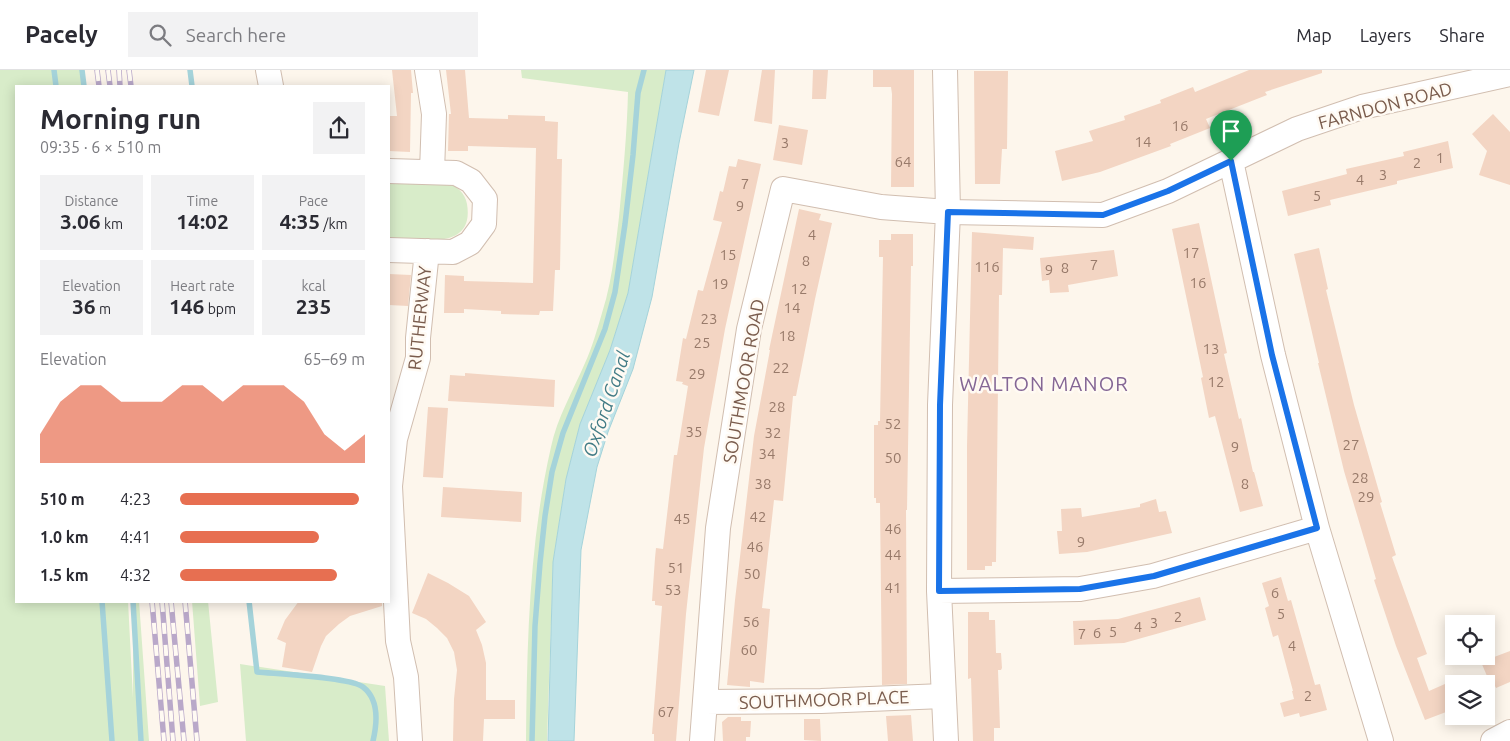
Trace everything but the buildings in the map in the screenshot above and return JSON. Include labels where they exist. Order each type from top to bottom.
[{"type":"street","points":[[268,70],[271,85]]},
{"type":"street","points":[[427,70],[434,114],[432,172]]},
{"type":"street","points":[[945,70],[948,212],[940,405],[939,591],[946,741]]},
{"type":"street","name":"FARNDON ROAD","points":[[948,212],[1103,215],[1168,191],[1297,129],[1362,107],[1510,74]]},
{"type":"street","points":[[1231,161],[1272,355],[1317,528],[1381,741]]},
{"type":"street","points":[[390,171],[456,172],[471,181],[485,199],[484,224],[470,244],[453,252],[390,250]]},
{"type":"street","name":"SOUTHMOOR ROAD","points":[[702,741],[718,528],[749,329],[782,189],[881,207],[948,212]]},
{"type":"street","name":"RUTHERWAY","points":[[410,741],[406,677],[398,641],[390,486],[395,439],[418,358],[418,338],[427,251]]},
{"type":"street","points":[[939,591],[1080,589],[1154,576],[1317,528]]},
{"type":"street","name":"SOUTHMOOR PLACE","points":[[704,702],[821,701],[943,696]]},
{"type":"street","points":[[1493,741],[1510,732]]},
{"type":"green space","points":[[0,70],[82,70],[84,85],[15,85],[15,603],[128,603],[133,698],[133,603],[139,603],[149,741],[0,741]]},
{"type":"green space","points":[[521,70],[666,70],[628,293],[610,350],[580,424],[566,479],[553,562],[547,741],[526,741],[531,593],[538,520],[554,436],[561,415],[590,351],[608,290],[619,217],[628,92],[522,78]]},
{"type":"green space","points":[[419,180],[447,183],[457,188],[464,196],[467,204],[467,219],[462,230],[454,236],[429,240],[390,238],[390,181]]},
{"type":"green space","points":[[192,603],[208,603],[218,702],[200,706]]},
{"type":"green space","points":[[240,664],[385,686],[389,741],[246,741]]},
{"type":"water","name":"Oxford Canal","points":[[666,70],[694,70],[652,297],[633,369],[608,432],[597,467],[581,550],[574,741],[548,741],[553,562],[566,479],[580,424],[610,350],[628,293]]},
{"type":"waterway","points":[[54,70],[56,85]]},
{"type":"waterway","points":[[82,70],[84,85]]},
{"type":"waterway","points":[[190,70],[192,85]]},
{"type":"waterway","points":[[532,741],[535,626],[545,516],[552,472],[563,433],[605,329],[615,292],[633,155],[638,93],[644,70]]},
{"type":"waterway","points":[[102,603],[112,741]]},
{"type":"waterway","points":[[133,603],[141,741]]},
{"type":"waterway","points":[[249,603],[257,672],[329,678],[363,687],[375,705],[376,727],[373,741]]},
{"type":"railway","points":[[97,70],[99,85]]},
{"type":"railway","points":[[108,70],[110,85]]},
{"type":"railway","points":[[119,70],[120,85]]},
{"type":"railway","points":[[129,70],[131,85]]},
{"type":"railway","points":[[152,603],[164,741]]},
{"type":"railway","points":[[162,603],[173,741]]},
{"type":"railway","points":[[171,603],[184,741]]},
{"type":"railway","points":[[185,603],[197,741]]},
{"type":"district","name":"WALTON MANOR","points":[[1044,383]]},
{"type":"route","points":[[1231,161],[1272,355],[1317,528],[1154,576],[1080,589],[939,591],[940,405],[948,212],[1103,215],[1168,191],[1231,161]]}]
